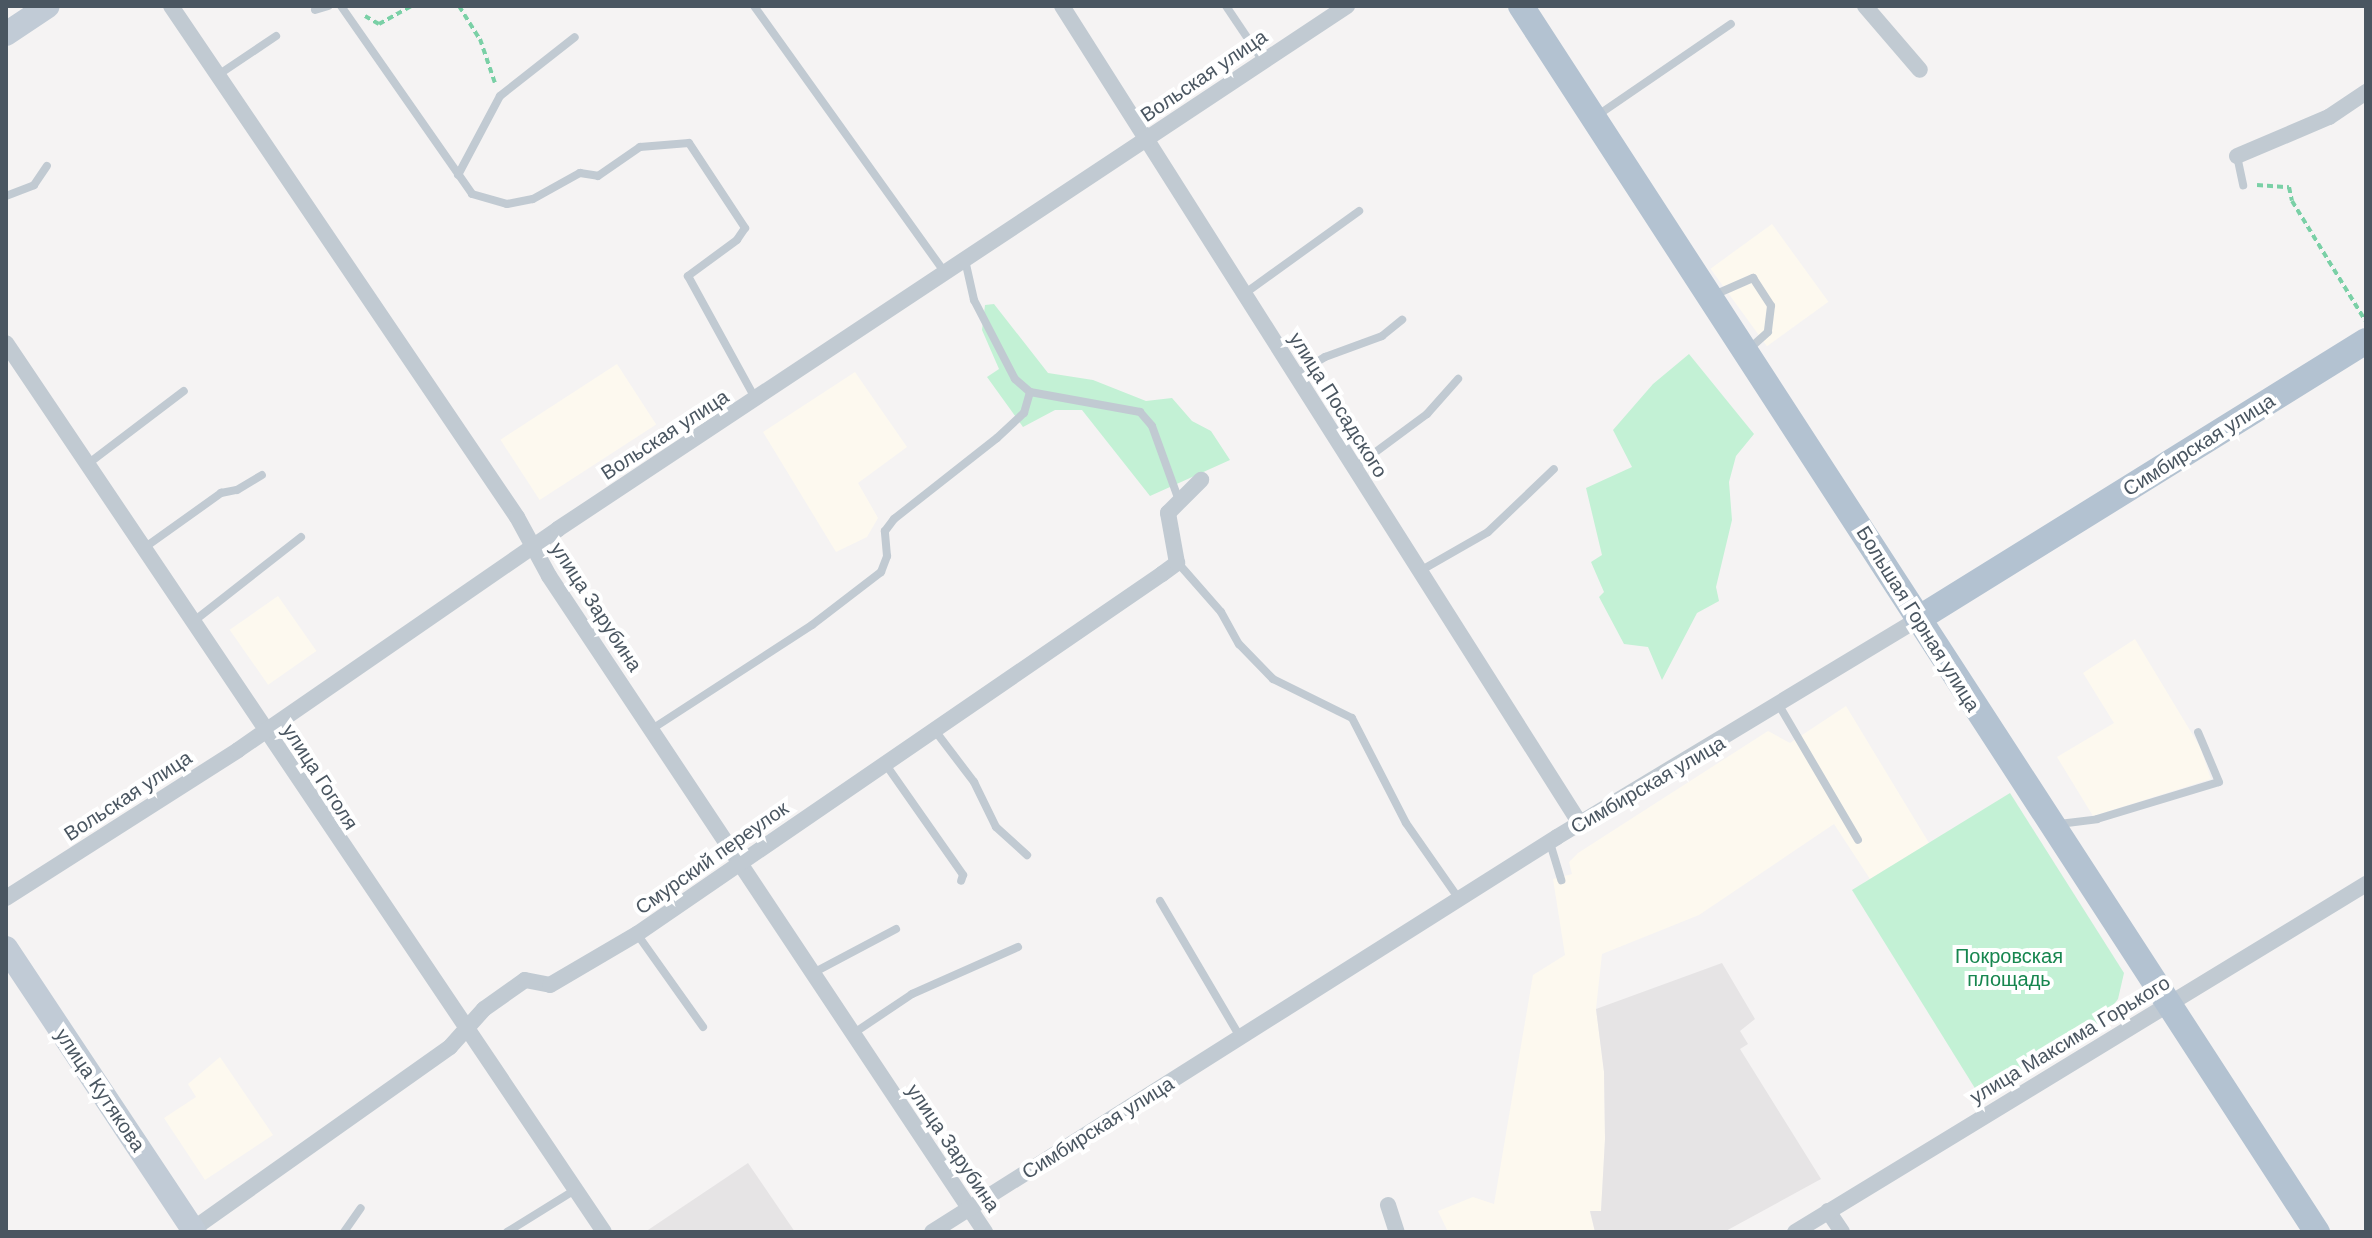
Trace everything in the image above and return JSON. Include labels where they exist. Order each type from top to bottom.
[{"type":"main road","name":"Большая Горная улица","points":[[1521,6],[1747,351],[2050,826],[2317,1232]]},
{"type":"main road","name":"Симбирская улица","points":[[1918,619],[2366,341]]},
{"type":"street","points":[[6,34],[48,6]]},
{"type":"street","name":"улица Зарубина","points":[[171,6],[534,547],[985,1232]]},
{"type":"street","name":"улица Посадского","points":[[1062,6],[1581,825]]},
{"type":"street","name":"Вольская улица","points":[[6,898],[265,730],[755,399],[1347,6]]},
{"type":"street","points":[[1865,6],[1920,70]]},
{"type":"street","points":[[2237,156],[2329,117],[2366,92]]},
{"type":"street","name":"улица Гоголя","points":[[6,343],[466,1032],[604,1232]]},
{"type":"street","points":[[1177,563],[1168,513],[1178,498],[1201,480]]},
{"type":"street","name":"Смурский переулок","points":[[194,1231],[466,1032],[484,1009],[525,980],[550,985],[637,934],[743,864],[883,761],[1177,563]]},
{"type":"street","name":"Симбирская улица","points":[[932,1232],[1549,842],[1780,707],[1918,619]]},
{"type":"street","name":"улица Максима Горького","points":[[1795,1232],[2366,884]]},
{"type":"street","name":"улица Кутякова","points":[[6,948],[194,1231]]},
{"type":"street","points":[[1388,1205],[1397,1232]]},
{"type":"street","points":[[1828,1211],[1842,1232]]},
{"type":"lane","points":[[315,10],[328,6]]},
{"type":"lane","points":[[341,6],[472,194],[507,204],[533,199],[580,173],[598,176],[640,147],[689,143],[745,228],[737,240],[688,276],[755,399]]},
{"type":"lane","points":[[754,6],[945,273]]},
{"type":"lane","points":[[1226,6],[1263,61]]},
{"type":"lane","points":[[1594,117],[1731,24]]},
{"type":"lane","points":[[218,75],[276,36]]},
{"type":"lane","points":[[458,175],[500,96],[575,37]]},
{"type":"lane","points":[[2237,156],[2243,185]]},
{"type":"lane","points":[[6,196],[34,185],[47,166]]},
{"type":"lane","points":[[1244,294],[1359,211]]},
{"type":"lane","points":[[965,260],[974,300],[994,346],[1030,392],[1140,412],[1157,437],[1178,498]]},
{"type":"lane","points":[[1711,296],[1753,278],[1771,306],[1768,332],[1747,351]]},
{"type":"lane","points":[[1295,375],[1338,351],[1382,336],[1402,320]]},
{"type":"lane","points":[[1353,468],[1427,414],[1458,379]]},
{"type":"lane","points":[[89,463],[184,391]]},
{"type":"lane","points":[[652,729],[812,625],[881,572],[887,556],[885,531],[894,519],[1024,413],[1030,392]]},
{"type":"lane","points":[[1419,571],[1488,532],[1554,469]]},
{"type":"lane","points":[[144,548],[221,493],[237,490],[262,475]]},
{"type":"lane","points":[[193,622],[301,537]]},
{"type":"lane","points":[[1177,563],[1221,612],[1239,644],[1273,679],[1352,718],[1406,823],[1459,899]]},
{"type":"lane","points":[[1780,707],[1858,840]]},
{"type":"lane","points":[[933,728],[974,782],[996,827],[1027,855]]},
{"type":"lane","points":[[2050,826],[2097,819],[2219,782],[2222,777],[2198,732]]},
{"type":"lane","points":[[883,761],[963,875],[961,881]]},
{"type":"lane","points":[[1549,842],[1561,880]]},
{"type":"lane","points":[[1160,901],[1240,1038]]},
{"type":"lane","points":[[813,973],[896,929]]},
{"type":"lane","points":[[637,934],[703,1027]]},
{"type":"lane","points":[[853,1034],[912,994],[1018,947]]},
{"type":"lane","points":[[507,1232],[575,1190]]},
{"type":"lane","points":[[344,1232],[361,1208]]},
{"type":"path","points":[[356,12],[379,24],[412,6]]},
{"type":"path","points":[[459,6],[480,39],[500,96]]},
{"type":"path","points":[[2243,185],[2289,187],[2296,209],[2366,322]]},
{"type":"shaded area","points":[[1772,224],[1828,302],[1767,346],[1711,269]]},
{"type":"shaded area","points":[[617,364],[656,424],[540,500],[500,440]]},
{"type":"shaded area","points":[[855,372],[907,447],[858,483],[878,518],[867,537],[836,552],[763,432]]},
{"type":"shaded area","points":[[278,596],[316,651],[268,685],[230,630]]},
{"type":"shaded area","points":[[2135,639],[2200,747],[2211,779],[2093,816],[2057,757],[2114,723],[2083,673]]},
{"type":"shaded area","points":[[1846,706],[1929,843],[1870,879],[1834,824],[1699,915],[1602,954],[1596,1009],[1604,1072],[1605,1139],[1601,1212],[1590,1212],[1595,1232],[1448,1232],[1438,1211],[1473,1197],[1494,1204],[1533,975],[1565,955],[1553,879],[1572,874],[1569,862],[1578,853],[1768,731],[1790,743]]},
{"type":"shaded area","points":[[1722,963],[1755,1019],[1740,1031],[1748,1044],[1740,1049],[1821,1179],[1724,1232],[1595,1232],[1590,1211],[1601,1211],[1605,1139],[1604,1072],[1596,1009]]},
{"type":"shaded area","points":[[220,1057],[273,1135],[205,1180],[164,1118],[196,1097],[188,1084]]},
{"type":"shaded area","points":[[748,1163],[795,1232],[645,1232]]},
{"type":"green space","points":[[994,304],[1048,373],[1093,380],[1146,401],[1172,398],[1192,421],[1211,431],[1230,460],[1150,496],[1082,410],[1055,410],[1023,427],[987,377],[999,369],[982,330],[985,305]]},
{"type":"green space","points":[[1689,354],[1754,434],[1736,456],[1729,482],[1732,520],[1716,587],[1719,601],[1697,613],[1662,680],[1648,647],[1624,644],[1599,597],[1604,592],[1591,562],[1602,555],[1586,488],[1632,467],[1613,430],[1653,384]]},
{"type":"green space","name":"Покровская площадь","points":[[2010,793],[2124,973],[2118,999],[2099,1023],[1981,1098],[1852,890]]}]
